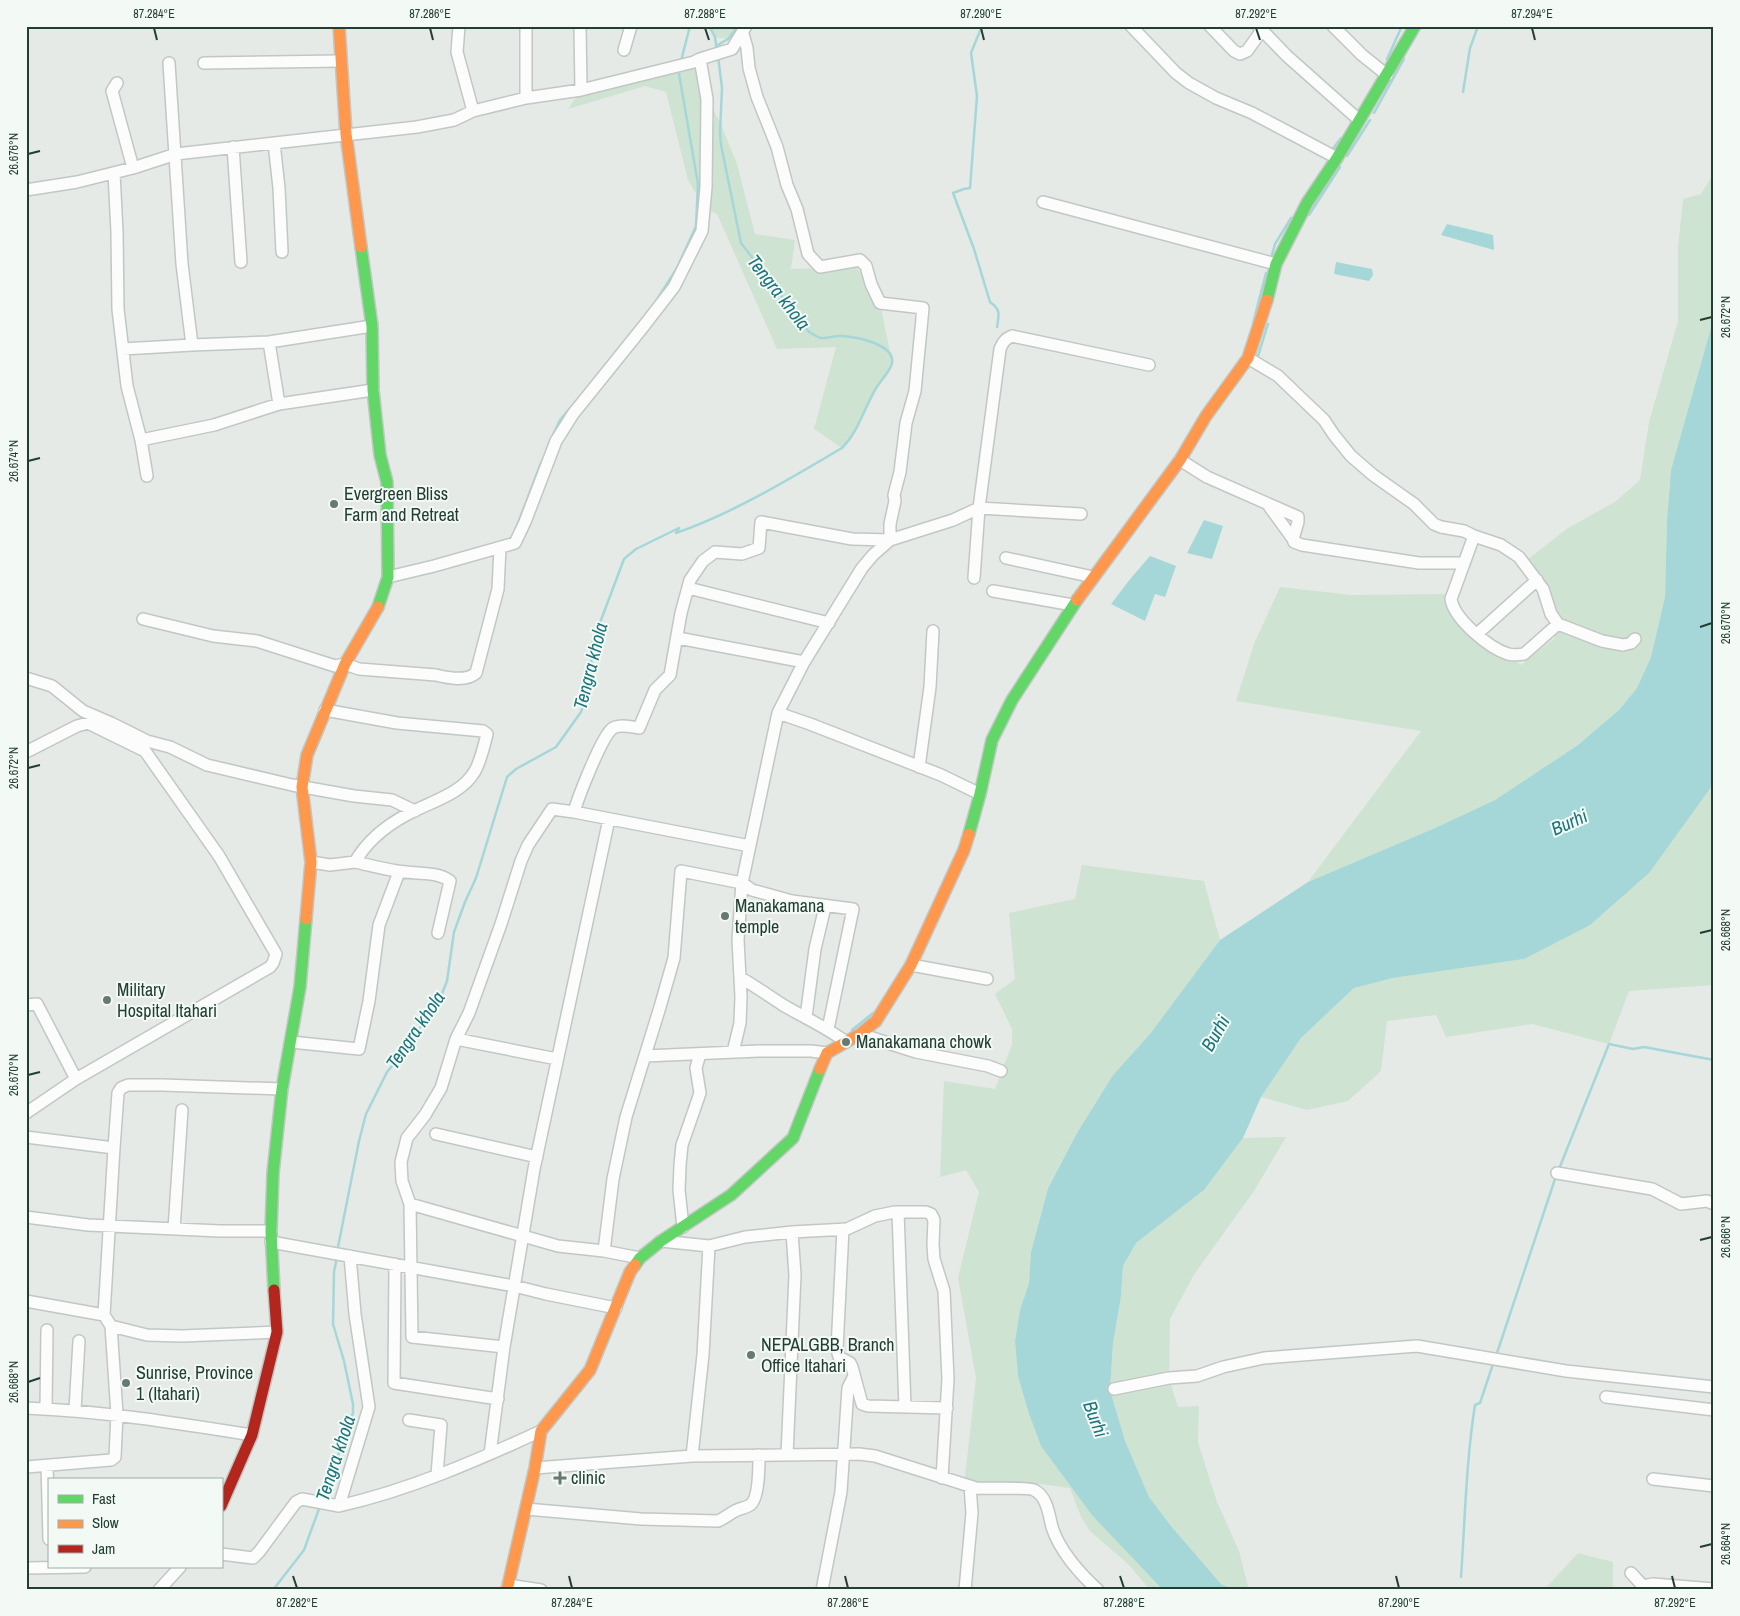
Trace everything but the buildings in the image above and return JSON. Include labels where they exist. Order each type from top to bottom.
[{"type":"street","points":[[222,1504],[252,1435],[277,1332],[271,1237],[273,1173],[282,1089],[300,987],[311,862],[302,787],[307,755],[345,664],[377,611],[388,577],[387,482],[380,456],[373,390],[372,326],[346,134],[339,26]]},
{"type":"street","points":[[459,26],[457,52],[473,111]]},
{"type":"street","points":[[526,26],[526,98]]},
{"type":"street","points":[[580,26],[581,90]]},
{"type":"street","points":[[624,50],[631,26]]},
{"type":"street","points":[[1131,26],[1176,74],[1189,83],[1216,98],[1252,113],[1337,158]]},
{"type":"street","points":[[1210,26],[1234,52],[1240,54],[1247,51],[1257,40],[1260,28]]},
{"type":"street","points":[[1333,26],[1362,55],[1387,75]]},
{"type":"street","points":[[645,1056],[733,1052],[801,1051],[827,1053],[860,1034],[876,1021],[912,965],[964,850],[980,794],[992,740],[1012,700],[1093,576],[1180,460],[1206,416],[1248,358],[1264,313],[1272,263],[1415,26]]},
{"type":"street","points":[[1260,28],[1294,62],[1359,120]]},
{"type":"street","points":[[26,190],[77,182],[133,168],[176,154],[233,146],[417,127],[454,120],[473,111],[526,98],[581,90],[728,52],[744,30]]},
{"type":"street","points":[[733,1052],[740,1023],[741,978],[738,940],[742,883],[778,713],[804,662],[862,568],[890,540],[890,524],[895,501],[894,495],[900,472],[906,422],[915,391],[923,308],[880,303],[870,284],[866,266],[860,260],[820,267],[808,254],[797,209],[787,185],[777,147],[757,97],[748,68],[744,30]]},
{"type":"street","points":[[388,577],[515,543],[556,441],[564,428],[573,414],[674,287],[702,231],[705,208],[707,100],[700,59]]},
{"type":"street","points":[[204,63],[340,61]]},
{"type":"street","points":[[169,63],[182,264],[192,345]]},
{"type":"street","points":[[117,83],[112,91],[133,168]]},
{"type":"street","points":[[274,143],[279,188],[282,252]]},
{"type":"street","points":[[233,146],[241,262]]},
{"type":"street","points":[[114,173],[118,310],[127,386],[141,440],[147,476]]},
{"type":"street","points":[[1043,202],[1272,263]]},
{"type":"street","points":[[123,349],[269,342],[372,326]]},
{"type":"street","points":[[974,578],[979,508],[1000,349],[1003,342],[1012,336],[1149,365]]},
{"type":"street","points":[[269,342],[279,404]]},
{"type":"street","points":[[1248,358],[1278,376],[1324,420],[1334,436],[1351,456],[1373,475],[1414,504],[1434,524],[1464,531],[1501,545],[1519,557],[1537,580],[1547,599],[1551,614],[1558,624],[1602,641],[1623,645],[1631,643],[1634,639]]},
{"type":"street","points":[[141,440],[214,425],[279,404],[373,390]]},
{"type":"street","points":[[1180,460],[1207,477],[1269,506],[1298,517],[1293,539]]},
{"type":"street","points":[[1269,506],[1294,542],[1302,545],[1419,563],[1464,563]]},
{"type":"street","points":[[574,812],[605,737],[613,728],[625,726],[639,728],[655,690],[670,675],[690,580],[703,561],[715,552],[742,554],[759,548],[761,522],[852,539],[890,540],[953,520],[979,508],[1081,514]]},
{"type":"street","points":[[1474,536],[1451,599],[1463,622],[1498,650],[1509,655],[1524,654],[1558,624]]},
{"type":"street","points":[[143,619],[213,636],[257,641],[335,666],[345,664],[358,669],[436,675],[449,678],[472,677],[476,673],[498,589],[500,548]]},
{"type":"street","points":[[1006,558],[1093,576]]},
{"type":"street","points":[[1477,634],[1537,580]]},
{"type":"street","points":[[688,588],[829,622]]},
{"type":"street","points":[[993,591],[1073,605]]},
{"type":"street","points":[[919,767],[930,688],[933,631]]},
{"type":"street","points":[[678,638],[804,662]]},
{"type":"street","points":[[26,678],[52,686],[83,711],[147,741],[170,747],[207,765],[302,787],[392,800],[415,811]]},
{"type":"street","points":[[325,710],[397,724],[483,731],[487,734],[475,771],[468,780],[456,790],[415,811],[384,830],[362,849],[355,862]]},
{"type":"street","points":[[778,713],[941,775],[980,794]]},
{"type":"street","points":[[26,752],[85,723],[145,751],[219,856],[276,954],[274,963],[270,967],[76,1079],[26,1113]]},
{"type":"street","points":[[504,1347],[412,1337],[410,1204],[402,1181],[401,1162],[407,1138],[425,1115],[441,1088],[456,1039],[469,1013],[528,845],[552,809],[750,846]]},
{"type":"street","points":[[490,1454],[504,1347],[522,1236],[557,1059],[609,819]]},
{"type":"street","points":[[311,862],[330,865],[355,862],[399,872],[425,873],[447,879],[450,881],[438,933]]},
{"type":"street","points":[[604,1251],[613,1179],[624,1126],[674,958],[681,871],[742,883],[752,890],[767,893],[778,898],[826,907],[853,909],[828,1029]]},
{"type":"street","points":[[291,1042],[359,1049],[369,1001],[378,925],[399,872]]},
{"type":"street","points":[[806,1018],[815,949],[826,907]]},
{"type":"street","points":[[912,965],[987,979]]},
{"type":"street","points":[[741,978],[782,1004],[828,1029],[846,1042]]},
{"type":"street","points":[[26,1005],[37,1004],[76,1079]]},
{"type":"street","points":[[860,1034],[916,1052],[988,1066],[1001,1071]]},
{"type":"street","points":[[456,1039],[557,1059]]},
{"type":"street","points":[[222,1554],[253,1558],[293,1505],[302,1499],[335,1505],[358,1502],[437,1475],[490,1454],[541,1430],[590,1370],[630,1272],[640,1258],[661,1241],[731,1195],[793,1138],[827,1053]]},
{"type":"street","points":[[683,1227],[679,1190],[680,1165],[682,1145],[700,1094],[696,1068],[700,1054]]},
{"type":"street","points":[[26,1467],[111,1460],[115,1457],[117,1414],[111,1326],[104,1315],[118,1093],[121,1088],[128,1085],[162,1085],[282,1089]]},
{"type":"street","points":[[174,1229],[182,1110]]},
{"type":"street","points":[[436,1134],[537,1157]]},
{"type":"street","points":[[26,1137],[114,1148]]},
{"type":"street","points":[[1557,1173],[1652,1190],[1681,1204],[1707,1201],[1714,1204]]},
{"type":"street","points":[[410,1204],[558,1246],[604,1251],[640,1258]]},
{"type":"street","points":[[661,1241],[709,1246],[745,1237],[843,1229],[875,1216],[898,1212],[926,1212],[934,1217],[934,1259],[944,1290],[948,1379],[942,1478]]},
{"type":"street","points":[[898,1212],[905,1407]]},
{"type":"street","points":[[26,1217],[88,1225],[174,1229],[271,1237],[316,1250],[514,1286],[616,1308]]},
{"type":"street","points":[[843,1229],[837,1349],[839,1357],[850,1363],[862,1404],[868,1406],[947,1408]]},
{"type":"street","points":[[787,1455],[795,1275],[792,1232]]},
{"type":"street","points":[[692,1456],[702,1355],[709,1246]]},
{"type":"street","points":[[335,1505],[369,1407],[355,1314],[350,1256]]},
{"type":"street","points":[[394,1264],[394,1383],[498,1399]]},
{"type":"street","points":[[26,1300],[104,1315]]},
{"type":"street","points":[[111,1326],[147,1335],[182,1336],[277,1332]]},
{"type":"street","points":[[46,1408],[47,1330]]},
{"type":"street","points":[[75,1410],[79,1341]]},
{"type":"street","points":[[1114,1389],[1169,1378],[1197,1376],[1223,1367],[1264,1358],[1417,1346],[1566,1371],[1714,1387]]},
{"type":"street","points":[[822,1590],[841,1492],[848,1388],[854,1376]]},
{"type":"street","points":[[1606,1397],[1714,1410]]},
{"type":"street","points":[[26,1408],[117,1414],[252,1435]]},
{"type":"street","points":[[409,1420],[441,1425],[437,1475]]},
{"type":"street","points":[[541,1430],[535,1468],[508,1587],[541,1590]]},
{"type":"street","points":[[535,1468],[692,1456],[859,1454],[875,1456],[942,1478],[988,1490],[1030,1488],[1041,1495],[1049,1512],[1053,1531],[1069,1558],[1098,1590]]},
{"type":"street","points":[[526,1509],[641,1519],[718,1521],[753,1503],[756,1493],[760,1455]]},
{"type":"street","points":[[47,1465],[48,1502]]},
{"type":"street","points":[[1653,1479],[1714,1486]]},
{"type":"street","points":[[965,1590],[972,1513],[970,1486]]},
{"type":"street","points":[[26,1568],[49,1568]]},
{"type":"street","points":[[159,1590],[179,1568]]},
{"type":"street","points":[[1630,1573],[1643,1586],[1653,1584],[1714,1589]]},
{"type":"green space","points":[[709,26],[746,26],[743,34],[728,39],[715,37]]},
{"type":"green space","points":[[700,59],[707,99],[720,122],[737,164],[755,234],[795,240],[791,269],[856,267],[871,284],[880,303],[892,362],[874,391],[852,438],[842,448],[814,429],[836,347],[777,349],[717,214],[705,209],[688,180],[666,92],[645,86],[568,109],[581,90]]},
{"type":"green space","points":[[1714,173],[1714,317],[1671,470],[1667,520],[1665,597],[1651,657],[1637,688],[1619,710],[1578,745],[1495,800],[1435,828],[1308,882],[1421,731],[1236,701],[1254,644],[1280,587],[1352,595],[1448,594],[1451,613],[1458,625],[1493,645],[1521,665],[1555,638],[1551,600],[1527,560],[1568,528],[1615,502],[1640,480],[1649,422],[1678,321],[1678,248],[1683,199],[1701,194]]},
{"type":"green space","points":[[1714,783],[1714,985],[1629,991],[1609,1044],[1532,1024],[1446,1037],[1436,1015],[1387,1021],[1381,1071],[1348,1101],[1307,1110],[1261,1097],[1301,1038],[1354,988],[1393,978],[1524,959]]},
{"type":"green space","points":[[1082,865],[1204,881],[1220,940],[1150,1034],[1113,1075],[1077,1133],[1048,1187],[1031,1252],[1029,1283],[1020,1310],[1015,1341],[1018,1376],[1041,1446],[1130,1555],[1163,1590],[1150,1590],[1129,1565],[1090,1531],[1081,1517],[1070,1488],[1040,1484],[1029,1486],[964,1486],[976,1378],[958,1278],[979,1192],[966,1170],[940,1177],[944,1081],[995,1089],[1012,1044],[1012,1029],[995,994],[1015,979],[1009,913],[1075,899]]},
{"type":"green space","points":[[1286,1137],[1254,1191],[1195,1273],[1170,1319],[1169,1378],[1178,1407],[1199,1406],[1198,1442],[1217,1502],[1239,1551],[1249,1590],[1234,1590],[1221,1584],[1171,1526],[1149,1497],[1125,1441],[1110,1390],[1113,1343],[1121,1296],[1123,1266],[1136,1243],[1204,1190],[1243,1138]]},
{"type":"green space","points":[[1578,1553],[1613,1562],[1613,1590],[1544,1590]]},
{"type":"water","points":[[1447,224],[1493,235],[1494,250],[1441,235]]},
{"type":"water","points":[[1336,262],[1372,269],[1373,275],[1369,281],[1334,274]]},
{"type":"water","name":"Burhi","points":[[1714,317],[1714,783],[1649,873],[1590,925],[1524,959],[1393,978],[1354,988],[1301,1038],[1261,1097],[1243,1138],[1204,1190],[1136,1243],[1123,1266],[1121,1296],[1113,1343],[1110,1390],[1125,1441],[1149,1497],[1171,1526],[1221,1584],[1234,1590],[1163,1590],[1092,1515],[1041,1446],[1018,1376],[1015,1341],[1020,1310],[1029,1283],[1031,1252],[1048,1188],[1077,1133],[1113,1075],[1150,1034],[1220,940],[1308,882],[1435,828],[1495,800],[1578,745],[1619,710],[1637,688],[1651,657],[1665,597],[1667,520],[1671,470]]},
{"type":"water","points":[[1204,520],[1223,526],[1212,559],[1187,553]]},
{"type":"water","points":[[1150,556],[1176,566],[1165,597],[1155,594],[1145,621],[1111,604]]},
{"type":"waterway","points":[[681,61],[690,26]]},
{"type":"waterway","name":"Tengra khola","points":[[709,26],[715,37],[717,51]]},
{"type":"waterway","points":[[716,46],[728,39],[738,26]]},
{"type":"waterway","points":[[982,26],[971,53],[977,96],[970,188],[953,193],[974,249],[990,302],[998,310],[997,327]]},
{"type":"waterway","points":[[1387,59],[1402,26]]},
{"type":"waterway","points":[[1463,92],[1470,48],[1478,26]]},
{"type":"waterway","name":"Tengra khola","points":[[337,1252],[366,1114],[387,1072],[408,1047],[431,1010],[439,1001],[447,981],[454,932],[476,878],[507,777],[516,769],[556,747],[581,712],[591,680],[592,644],[624,559],[636,549],[679,528],[676,533],[719,516],[842,448],[848,442],[876,388],[892,363],[891,356],[887,351],[874,343],[843,336],[820,338],[809,332],[741,243],[721,145],[722,88],[718,56]]},
{"type":"waterway","points":[[1374,113],[1404,59]]},
{"type":"waterway","points":[[656,301],[677,268],[696,226],[698,184],[679,74]]},
{"type":"waterway","points":[[1347,156],[1370,120]]},
{"type":"waterway","points":[[1332,150],[1341,138]]},
{"type":"waterway","points":[[1309,215],[1340,167]]},
{"type":"waterway","points":[[1271,258],[1275,244],[1291,218]]},
{"type":"waterway","points":[[1253,323],[1266,273]]},
{"type":"waterway","points":[[1258,356],[1268,324]]},
{"type":"waterway","points":[[553,435],[560,420],[573,405]]},
{"type":"waterway","points":[[517,526],[541,463]]},
{"type":"waterway","points":[[852,1030],[873,1013]]},
{"type":"waterway","points":[[1559,1169],[1609,1044],[1633,1049],[1644,1047],[1714,1060]]},
{"type":"waterway","points":[[1496,1356],[1556,1176]]},
{"type":"waterway","name":"Tengra khola","points":[[323,1498],[353,1413],[353,1404],[344,1361],[333,1324],[334,1272],[337,1257]]},
{"type":"waterway","points":[[1461,1577],[1468,1469],[1475,1405],[1480,1403],[1494,1361]]},
{"type":"waterway","name":"Tengra khola","points":[[273,1590],[304,1550],[320,1506]]},
{"type":"traffic: fast","points":[[1267,300],[1276,264],[1307,203],[1337,158],[1415,26]]},
{"type":"traffic: fast","points":[[361,247],[372,326],[373,390],[380,455],[387,482],[388,577],[378,607]]},
{"type":"traffic: fast","points":[[969,834],[992,740],[1012,700],[1077,600]]},
{"type":"traffic: fast","points":[[274,1290],[271,1231],[273,1173],[282,1089],[300,987],[306,919]]},
{"type":"traffic: fast","points":[[635,1265],[640,1258],[661,1241],[731,1195],[793,1138],[820,1069]]},
{"type":"traffic: slow","points":[[339,26],[346,134],[361,247]]},
{"type":"traffic: slow","points":[[1077,600],[1180,460],[1206,416],[1248,358],[1267,300]]},
{"type":"traffic: slow","points":[[306,919],[311,862],[302,787],[307,755],[345,664],[378,607]]},
{"type":"traffic: slow","points":[[820,1069],[827,1053],[860,1034],[876,1021],[911,965],[964,850],[969,834]]},
{"type":"traffic: slow","points":[[507,1590],[535,1468],[541,1431],[590,1370],[630,1272],[635,1265]]},
{"type":"traffic: jam","points":[[222,1504],[252,1435],[277,1332],[274,1290]]},
{"type":"place","name":"Evergreen Bliss Farm and Retreat","points":[[334,504]]},
{"type":"place","name":"Manakamana temple","points":[[725,916]]},
{"type":"place","name":"Military Hospital Itahari","points":[[107,1000]]},
{"type":"place","name":"Manakamana chowk","points":[[846,1042]]},
{"type":"place","name":"NEPALGBB, Branch Office Itahari","points":[[751,1355]]},
{"type":"place","name":"Sunrise, Province 1 (Itahari)","points":[[126,1383]]},
{"type":"place","name":"clinic","points":[[560,1478]]}]
